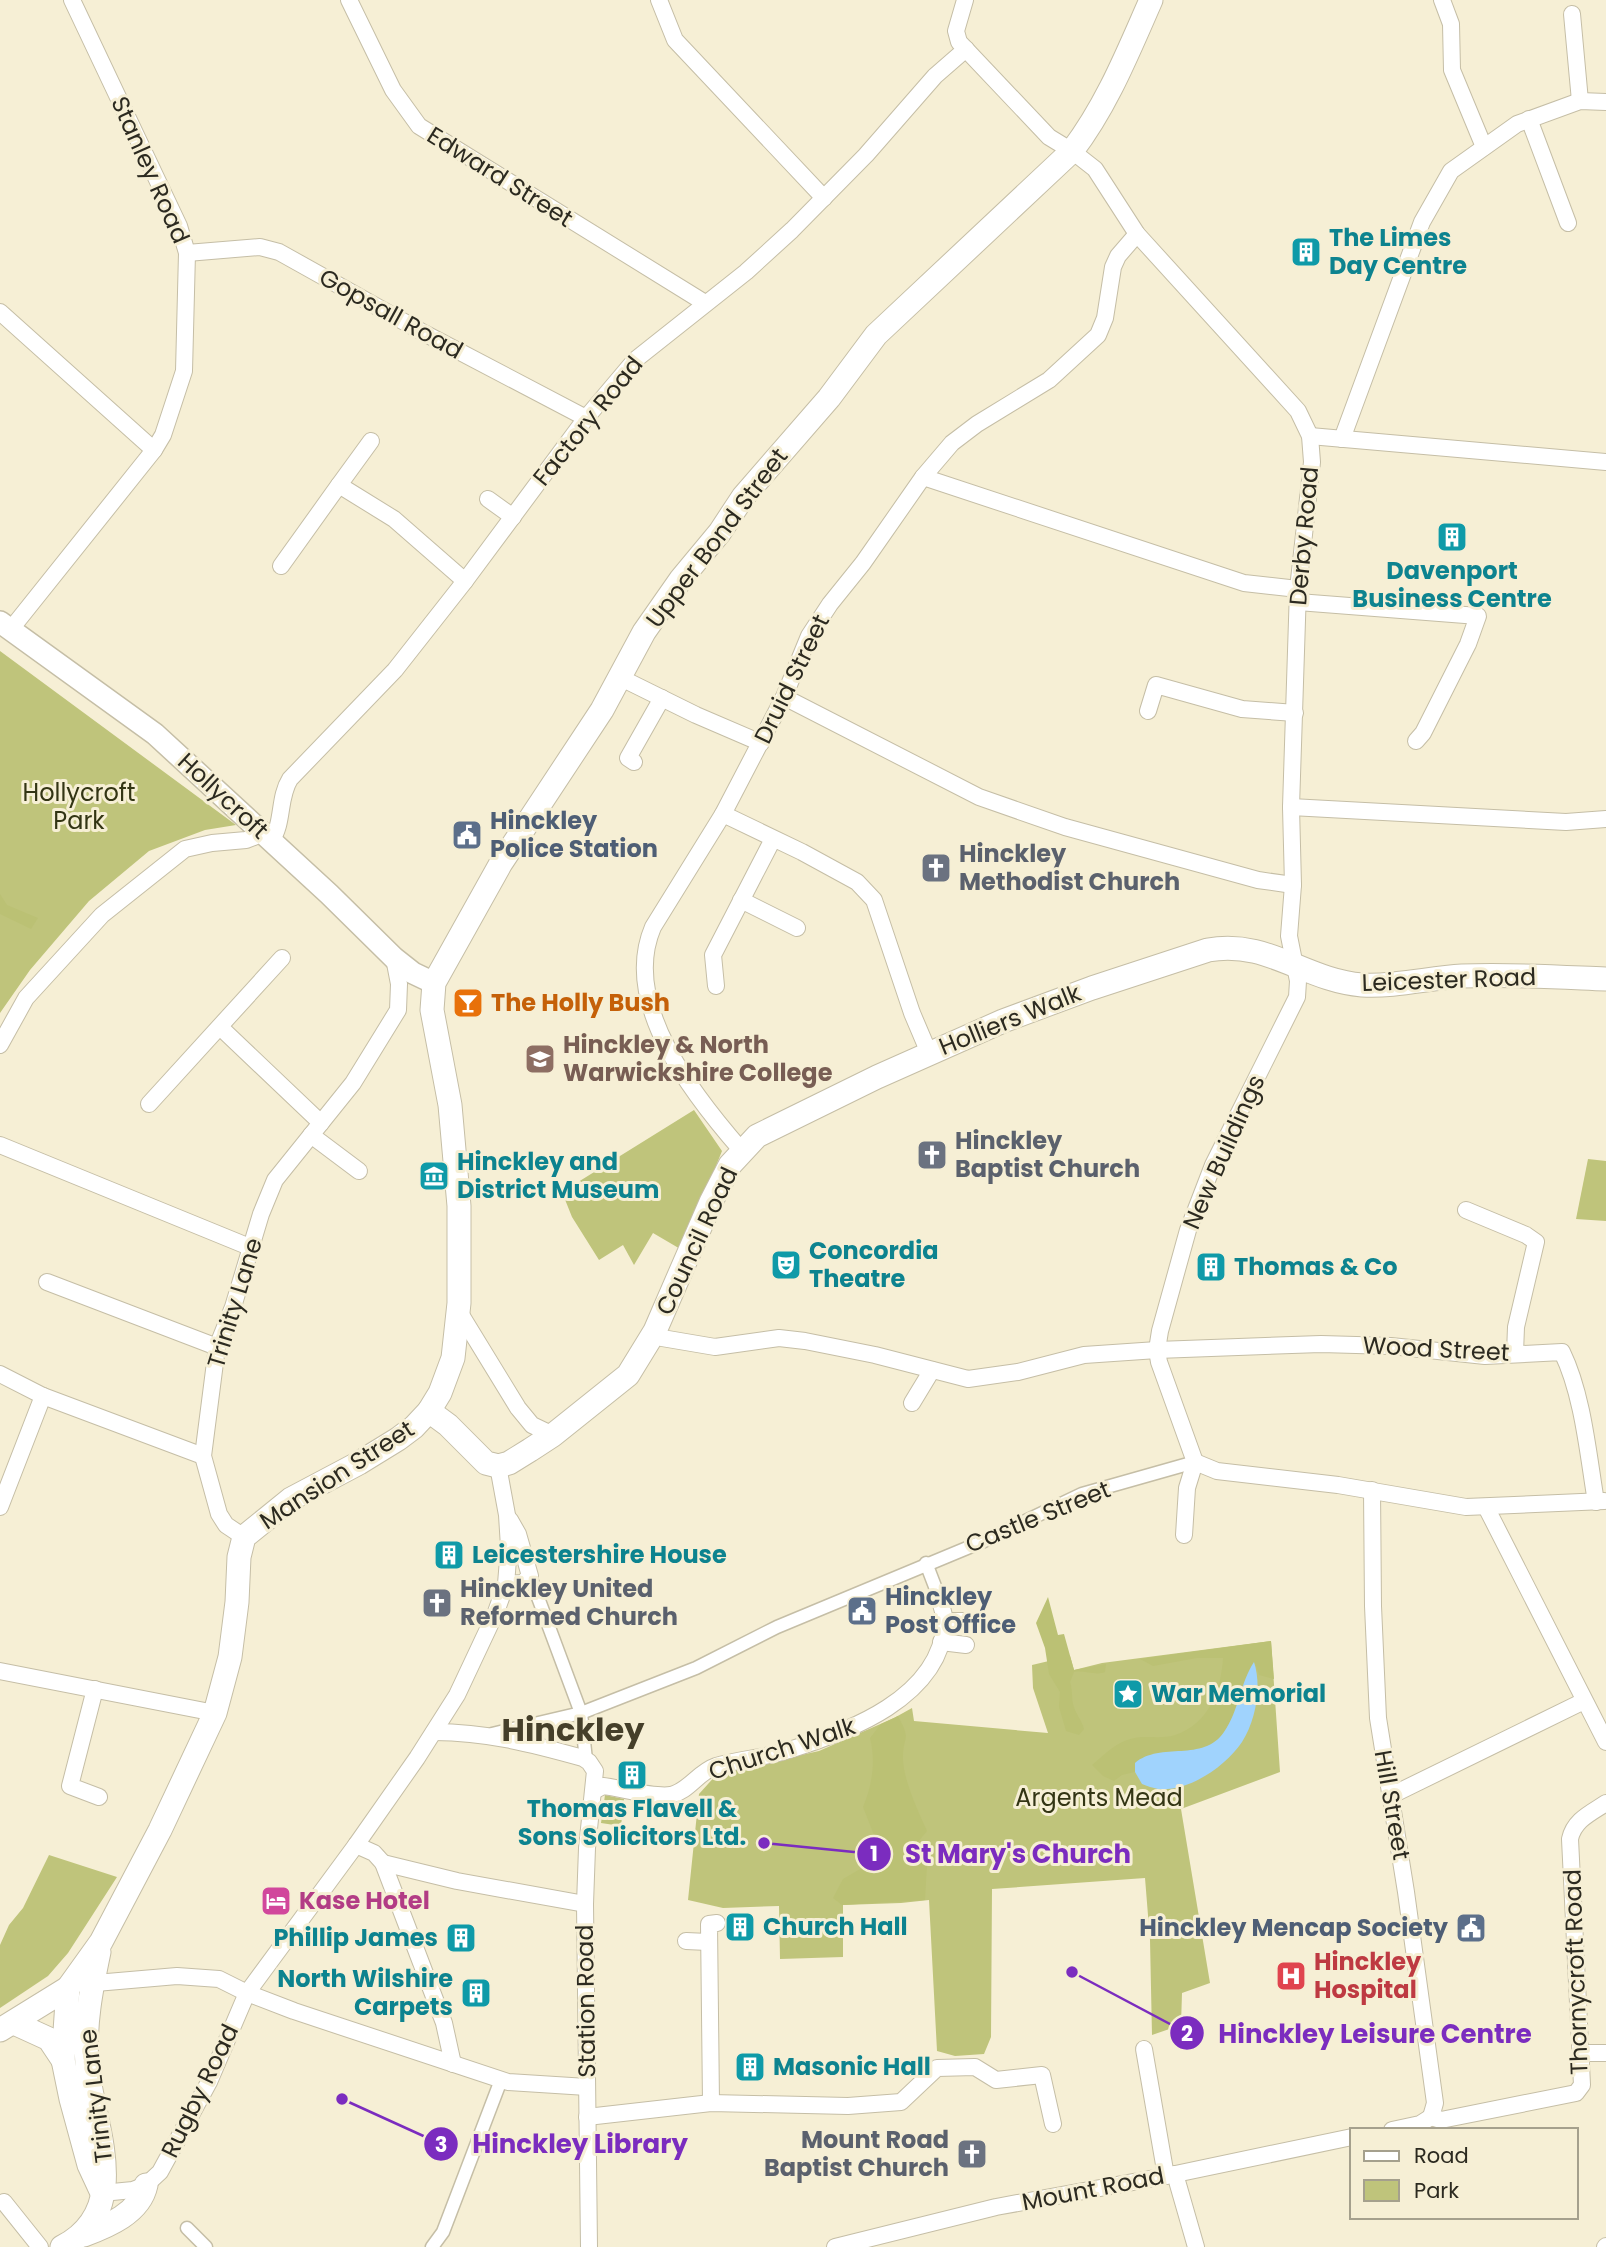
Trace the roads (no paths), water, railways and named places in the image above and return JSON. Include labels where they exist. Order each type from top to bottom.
[{"type":"main road","name":"Upper Bond Street","points":[[434,983],[501,863],[621,678],[645,632],[681,579],[720,532],[743,497],[829,398],[876,335],[1072,150],[1092,124],[1111,90],[1151,0]]},
{"type":"main road","name":"Holliers Walk","points":[[742,1151],[757,1136],[929,1053],[1003,1021],[1092,988],[1209,950],[1228,947],[1247,948],[1294,966]]},
{"type":"main road","name":"Leicester Road","points":[[1294,966],[1340,982],[1373,985],[1480,975],[1606,979]]},
{"type":"main road","points":[[434,983],[432,1010],[450,1105],[457,1171],[458,1310],[453,1358],[440,1393],[429,1411],[448,1425],[486,1463],[498,1466]]},
{"type":"main road","name":"Council Road","points":[[498,1466],[509,1463],[553,1435],[628,1375],[655,1331],[711,1202],[730,1165],[742,1151]]},
{"type":"main road","name":"Mansion Street","points":[[244,1537],[291,1499],[339,1475],[398,1439],[429,1411]]},
{"type":"main road","name":"Trinity Lane","points":[[102,2193],[88,2160],[63,2060],[68,1988],[101,1942],[160,1830],[215,1713],[230,1657],[239,1557],[244,1537]]},
{"type":"main road","name":"Trinity Lane","points":[[101,1942],[85,2026],[88,2068],[106,2166],[102,2193]]},
{"type":"main road","points":[[7,2026],[68,1988]]},
{"type":"main road","points":[[7,2026],[49,2039],[63,2060]]},
{"type":"main road","name":"Rugby Road","points":[[62,2247],[118,2220],[138,2203],[144,2195],[146,2185]]},
{"type":"main road","points":[[84,2235],[96,2215],[102,2193]]},
{"type":"street","name":"Stanley Road","points":[[6,625],[154,450],[163,435],[184,370],[187,253],[179,226],[72,0]]},
{"type":"street","name":"Edward Street","points":[[349,0],[393,90],[419,126],[705,303]]},
{"type":"street","points":[[659,0],[675,40],[824,198]]},
{"type":"street","points":[[965,0],[956,36],[966,49]]},
{"type":"street","points":[[1442,0],[1451,24],[1452,70],[1484,147]]},
{"type":"street","points":[[1572,14],[1580,101]]},
{"type":"street","name":"Factory Road","points":[[266,836],[276,834],[282,796],[290,779],[378,690],[465,581],[586,418],[641,354],[752,267],[866,155],[935,76],[966,49]]},
{"type":"street","name":"Derby Road","points":[[966,49],[1049,137],[1072,150],[1095,169],[1138,234],[1297,411],[1310,436],[1312,462],[1298,596],[1291,807],[1293,885],[1289,936],[1294,966]]},
{"type":"street","points":[[1342,439],[1422,222],[1451,171],[1517,124],[1580,101],[1606,102]]},
{"type":"street","points":[[1529,119],[1568,223]]},
{"type":"street","name":"Druid Street","points":[[742,1151],[715,1120],[666,1047],[653,1018],[646,965],[647,940],[723,814],[784,697],[809,636],[830,604],[863,563],[923,477],[963,433],[1049,380],[1098,335],[1105,318],[1118,256],[1138,234]]},
{"type":"street","name":"Gopsall Road","points":[[187,253],[260,247],[279,252],[586,418]]},
{"type":"street","points":[[0,312],[154,450]]},
{"type":"street","points":[[1310,436],[1606,462]]},
{"type":"street","points":[[281,566],[371,442]]},
{"type":"street","points":[[923,477],[1244,583],[1298,596],[1478,615],[1468,644],[1423,733],[1416,741]]},
{"type":"street","points":[[339,485],[394,519],[465,581]]},
{"type":"street","points":[[488,499],[513,517]]},
{"type":"street","name":"Hollycroft","points":[[6,625],[155,734],[394,958],[413,973],[434,983]]},
{"type":"street","points":[[621,678],[761,743]]},
{"type":"street","points":[[1148,711],[1156,685],[1242,709],[1294,713]]},
{"type":"street","points":[[784,697],[979,797],[1065,827],[1258,880],[1293,885]]},
{"type":"street","points":[[634,762],[628,758],[662,698]]},
{"type":"street","points":[[1291,807],[1566,822],[1606,819]]},
{"type":"street","points":[[723,814],[857,882],[874,900],[912,1013],[929,1053]]},
{"type":"street","points":[[0,1045],[26,998],[102,915],[185,849],[266,836]]},
{"type":"street","points":[[716,986],[713,955],[773,839]]},
{"type":"street","points":[[741,900],[797,928]]},
{"type":"street","points":[[149,1104],[282,958]]},
{"type":"street","name":"Trinity Lane","points":[[244,1537],[226,1525],[219,1514],[202,1455],[217,1347],[275,1180],[353,1083],[398,1010],[399,985],[394,958]]},
{"type":"street","name":"New Buildings","points":[[1195,1462],[1157,1350],[1182,1247],[1209,1174],[1297,997],[1294,966]]},
{"type":"street","points":[[220,1027],[359,1171]]},
{"type":"street","points":[[0,1145],[252,1248]]},
{"type":"street","points":[[1466,1210],[1526,1235],[1536,1242],[1516,1327],[1516,1353]]},
{"type":"street","points":[[47,1282],[217,1347]]},
{"type":"street","points":[[458,1310],[518,1409],[532,1425],[553,1435]]},
{"type":"street","name":"Wood Street","points":[[655,1331],[662,1338],[715,1347],[779,1338],[805,1341],[968,1379],[1018,1372],[1084,1355],[1157,1350],[1321,1344],[1391,1346],[1485,1356],[1562,1352],[1569,1366],[1601,1502]]},
{"type":"street","points":[[912,1403],[932,1370]]},
{"type":"street","points":[[0,1374],[43,1396],[202,1455]]},
{"type":"street","points":[[0,1507],[43,1396]]},
{"type":"street","points":[[1184,1535],[1187,1489],[1195,1462],[1217,1471],[1372,1490],[1427,1502],[1486,1507],[1601,1502]]},
{"type":"street","name":"Castle Street","points":[[492,1734],[581,1713],[696,1668],[777,1627],[984,1541],[1082,1494],[1195,1462]]},
{"type":"street","points":[[434,1732],[492,1734],[586,1760],[581,1713],[530,1576],[518,1534],[507,1515],[498,1466]]},
{"type":"street","name":"Hill Street","points":[[1372,1490],[1377,1709],[1436,2103],[1431,2117]]},
{"type":"street","points":[[1486,1507],[1606,1742]]},
{"type":"street","name":"Rugby Road","points":[[102,2193],[133,2190],[146,2185],[160,2172],[209,2082],[247,1993],[356,1845],[434,1732],[471,1668],[506,1584],[509,1547],[507,1515]]},
{"type":"street","points":[[926,1563],[939,1597]]},
{"type":"street","points":[[506,1584],[523,1583],[530,1576]]},
{"type":"street","name":"Church Walk","points":[[594,1791],[603,1786],[672,1795],[684,1789],[709,1768],[787,1751],[867,1721],[905,1696],[926,1671],[941,1642],[945,1621],[939,1597]]},
{"type":"street","points":[[945,1621],[974,1621]]},
{"type":"street","points":[[941,1642],[966,1645]]},
{"type":"street","points":[[0,1671],[215,1713]]},
{"type":"street","points":[[95,1689],[70,1786],[99,1797]]},
{"type":"street","points":[[1390,1796],[1584,1701]]},
{"type":"street","name":"Station Road","points":[[586,1760],[595,1771],[587,1848],[585,1904],[589,2247]]},
{"type":"street","name":"Thornycroft Road","points":[[1431,2117],[1441,2120],[1576,2093],[1582,2085],[1570,1839],[1578,1822],[1606,1803]]},
{"type":"street","points":[[356,1845],[374,1853],[383,1863],[444,2023],[453,2064]]},
{"type":"street","points":[[383,1863],[457,1881],[585,1904]]},
{"type":"street","points":[[711,2103],[708,1941],[709,1924],[717,1923]]},
{"type":"street","points":[[686,1941],[708,1941]]},
{"type":"street","points":[[68,1988],[93,1982],[188,1977],[219,1979],[247,1993],[501,2080],[587,2087]]},
{"type":"street","points":[[1144,2049],[1170,2175],[1196,2247]]},
{"type":"street","points":[[1582,2053],[1606,2053]]},
{"type":"street","points":[[587,2117],[711,2103],[848,2106],[901,2102],[937,2068],[975,2067],[996,2080],[1042,2075],[1054,2124]]},
{"type":"street","points":[[432,2247],[443,2232],[501,2080]]},
{"type":"street","points":[[1401,2128],[1420,2124],[1431,2117]]},
{"type":"street","name":"Mount Road","points":[[835,2247],[996,2207],[1170,2175],[1350,2137]]},
{"type":"street","points":[[4,2202],[40,2247]]},
{"type":"street","points":[[187,2228],[206,2247]]},
{"type":"water","points":[[1254,1662],[1257,1692],[1254,1713],[1247,1733],[1235,1751],[1217,1768],[1194,1782],[1170,1789],[1158,1789],[1142,1784],[1135,1772],[1135,1763],[1157,1753],[1205,1747],[1224,1732]]},
{"type":"place","name":"The Limes Day Centre","points":[[1306,252]]},
{"type":"place","name":"Davenport Business Centre","points":[[1452,537]]},
{"type":"place","name":"Hinckley Police Station","points":[[467,835]]},
{"type":"place","name":"Hinckley Methodist Church","points":[[936,868]]},
{"type":"place","name":"The Holly Bush","points":[[468,1003]]},
{"type":"place","name":"Hinckley & North Warwickshire College","points":[[540,1059]]},
{"type":"place","name":"Hinckley Baptist Church","points":[[932,1155]]},
{"type":"place","name":"Hinckley and District Museum","points":[[434,1176]]},
{"type":"place","name":"Concordia Theatre","points":[[786,1265]]},
{"type":"place","name":"Thomas & Co","points":[[1211,1267]]},
{"type":"place","name":"Leicestershire House","points":[[449,1555]]},
{"type":"place","name":"Hinckley United Reformed Church","points":[[437,1603]]},
{"type":"place","name":"Hinckley Post Office","points":[[862,1611]]},
{"type":"place","name":"War Memorial","points":[[1128,1694]]},
{"type":"place","name":"Thomas Flavell & Sons Solicitors Ltd.","points":[[632,1775]]},
{"type":"place","name":"St Mary's Church","points":[[764,1843]]},
{"type":"place","name":"Kase Hotel","points":[[276,1901]]},
{"type":"place","name":"Church Hall","points":[[740,1927]]},
{"type":"place","name":"Hinckley Mencap Society","points":[[1471,1928]]},
{"type":"place","name":"Phillip James","points":[[461,1938]]},
{"type":"place","name":"Hinckley Leisure Centre","points":[[1072,1972]]},
{"type":"place","name":"Hinckley Hospital","points":[[1291,1976]]},
{"type":"place","name":"North Wilshire Carpets","points":[[476,1993]]},
{"type":"place","name":"Masonic Hall","points":[[750,2067]]},
{"type":"place","name":"Hinckley Library","points":[[342,2099]]},
{"type":"place","name":"Mount Road Baptist Church","points":[[972,2154]]},
{"type":"district","name":"Hinckley","points":[[573,1730]]},
{"type":"park label","name":"Hollycroft Park","points":[[79,807]]},
{"type":"park label","name":"Argents Mead","points":[[1099,1798]]}]
